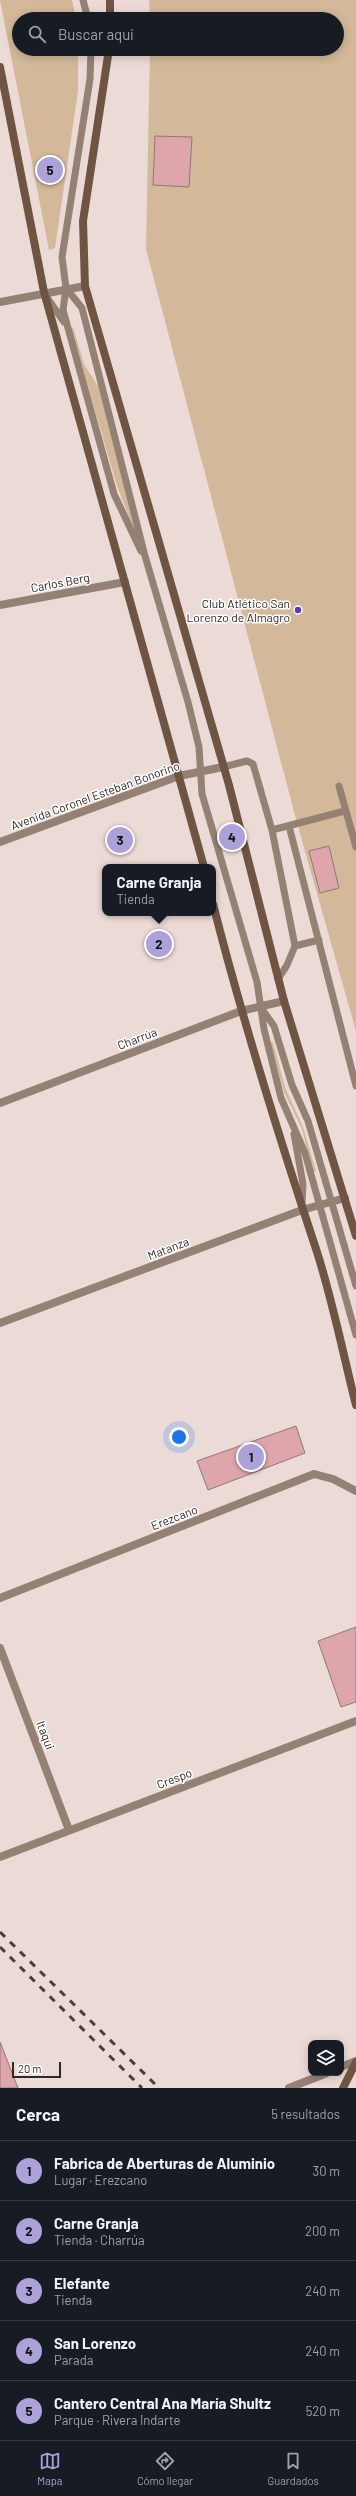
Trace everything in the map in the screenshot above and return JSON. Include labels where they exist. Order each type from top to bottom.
[{"type":"main road","points":[[110,0],[110,12]]},
{"type":"main road","points":[[108,56],[83,221],[85,286],[223,767],[284,1001],[356,1236]]},
{"type":"main road","points":[[0,68],[44,292],[203,864]]},
{"type":"main road","points":[[216,915],[241,1011],[302,1210],[317,1253],[356,1405]]},
{"type":"main road","points":[[343,2088],[356,2062]]},
{"type":"street","points":[[0,302],[44,292],[85,286]]},
{"type":"street","name":"Carlos Berg","points":[[0,605],[125,582]]},
{"type":"street","name":"Avenida Coronel Esteban Bonorino","points":[[0,842],[179,776],[223,767]]},
{"type":"street","name":"Charrúa","points":[[0,1103],[241,1011],[284,1001]]},
{"type":"street","name":"Matanza","points":[[0,1323],[302,1210],[345,1198]]},
{"type":"street","name":"Erezcano","points":[[0,1598],[314,1474],[333,1479],[356,1491]]},
{"type":"street","name":"Itaqui","points":[[0,1648],[69,1830]]},
{"type":"street","name":"Crespo","points":[[0,1857],[356,1721]]},
{"type":"street","points":[[344,2066],[356,2062]]},
{"type":"street","points":[[289,2088],[319,2076]]},
{"type":"lane","points":[[82,0],[86,12]]},
{"type":"lane","points":[[91,56],[90,79],[62,257],[66,288],[63,310],[65,324],[114,494],[134,538],[145,556]]},
{"type":"lane","points":[[66,288],[82,308],[145,556],[188,702],[199,747],[202,771],[202,794],[257,982],[264,1029],[281,1098],[305,1153],[356,1335]]},
{"type":"lane","points":[[44,292],[65,324]]},
{"type":"lane","points":[[223,767],[247,761],[253,764],[272,830],[295,946],[287,965],[278,979]]},
{"type":"lane","points":[[339,786],[356,847]]},
{"type":"lane","points":[[272,830],[345,811]]},
{"type":"lane","points":[[288,826],[356,1086]]},
{"type":"lane","points":[[295,946],[319,940]]},
{"type":"lane","points":[[261,1007],[274,1026],[292,1086],[308,1121],[356,1286]]},
{"type":"lane","points":[[293,1128],[303,1184],[302,1210]]},
{"type":"shaded area","points":[[0,0],[72,0],[75,12],[12,12],[12,56],[78,56],[78,91],[55,248],[49,250]]},
{"type":"shaded area","name":"Club Atlético San Lorenzo de Almagro","points":[[149,0],[356,0],[356,1031],[297,823],[146,249],[150,56],[344,56],[344,12],[150,12]]},
{"type":"shaded area","points":[[73,327],[84,364],[99,388],[137,538],[117,486],[71,328]]},
{"type":"shaded area","points":[[270,1042],[273,1042],[285,1087],[303,1127],[316,1171],[313,1172],[302,1129],[284,1092]]},
{"type":"building","points":[[155,136],[192,137],[189,187],[153,185]]},
{"type":"building","points":[[329,846],[339,888],[320,893],[309,851]]},
{"type":"building","points":[[296,1426],[305,1453],[208,1490],[197,1461]]},
{"type":"building","points":[[356,1627],[356,1702],[341,1707],[318,1641]]},
{"type":"building","points":[[0,2042],[18,2088],[0,2088]]},
{"type":"railway","points":[[0,1932],[159,2088]]},
{"type":"railway","points":[[0,1947],[142,2088]]},
{"type":"place","name":"Cantero Central Ana María Shultz","points":[[50,170]]},
{"type":"place","name":"Club Atlético San Lorenzo de Almagro","points":[[298,610]]},
{"type":"place","name":"San Lorenzo","points":[[232,837]]},
{"type":"place","name":"Elefante","points":[[120,840]]},
{"type":"place","name":"Carne Granja","points":[[159,944]]},
{"type":"place","name":"Fabrica de Aberturas de Aluminio","points":[[251,1457]]}]
